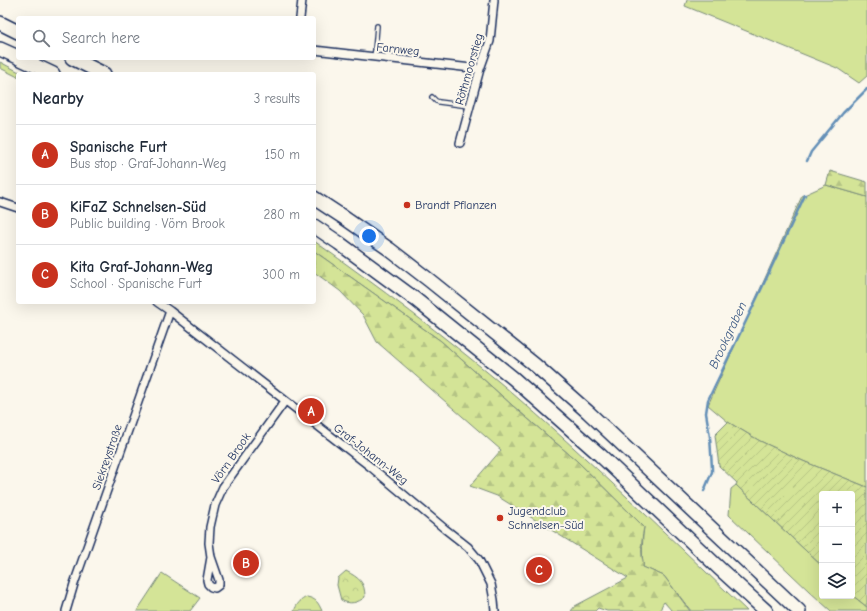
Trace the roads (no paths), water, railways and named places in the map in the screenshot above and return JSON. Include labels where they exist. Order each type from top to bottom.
[{"type":"highway","points":[[0,23],[16,31]]},
{"type":"highway","points":[[0,49],[16,57]]},
{"type":"highway","points":[[23,60],[49,72]]},
{"type":"highway","points":[[76,60],[100,72]]},
{"type":"highway","points":[[316,199],[389,249],[535,365],[799,611]]},
{"type":"highway","points":[[316,227],[419,302],[513,378],[595,450],[766,611]]},
{"type":"street","points":[[300,16],[302,0]]},
{"type":"street","name":"Röthmoorstieg","points":[[460,143],[469,106],[490,42],[494,0]]},
{"type":"street","name":"Farnweg","points":[[316,50],[480,69]]},
{"type":"street","points":[[0,202],[16,207]]},
{"type":"street","name":"Graf-Johann-Weg","points":[[160,304],[170,310],[372,468],[468,547],[479,560],[491,584],[495,611]]},
{"type":"street","name":"Siekreystraße","points":[[66,611],[74,584],[170,310]]},
{"type":"street","name":"Vörn Brook","points":[[211,557],[209,543],[210,527],[215,505],[223,487],[285,401]]},
{"type":"lane","points":[[374,57],[377,26]]},
{"type":"lane","points":[[432,96],[439,102],[469,106]]},
{"type":"waterway","name":"Brookgraben","points":[[807,161],[811,152],[843,113],[867,89]]},
{"type":"waterway","name":"Brookgraben","points":[[704,491],[712,472],[710,437],[706,413],[708,400],[805,195]]},
{"type":"place","name":"Brandt Pflanzen","points":[[407,205]]},
{"type":"place","name":"Spanische Furt","points":[[311,411]]},
{"type":"place","name":"Jugendclub Schnelsen-Süd","points":[[500,518]]},
{"type":"place","name":"KiFaZ Schnelsen-Süd","points":[[246,563]]},
{"type":"place","name":"Kita Graf-Johann-Weg","points":[[539,570]]}]
